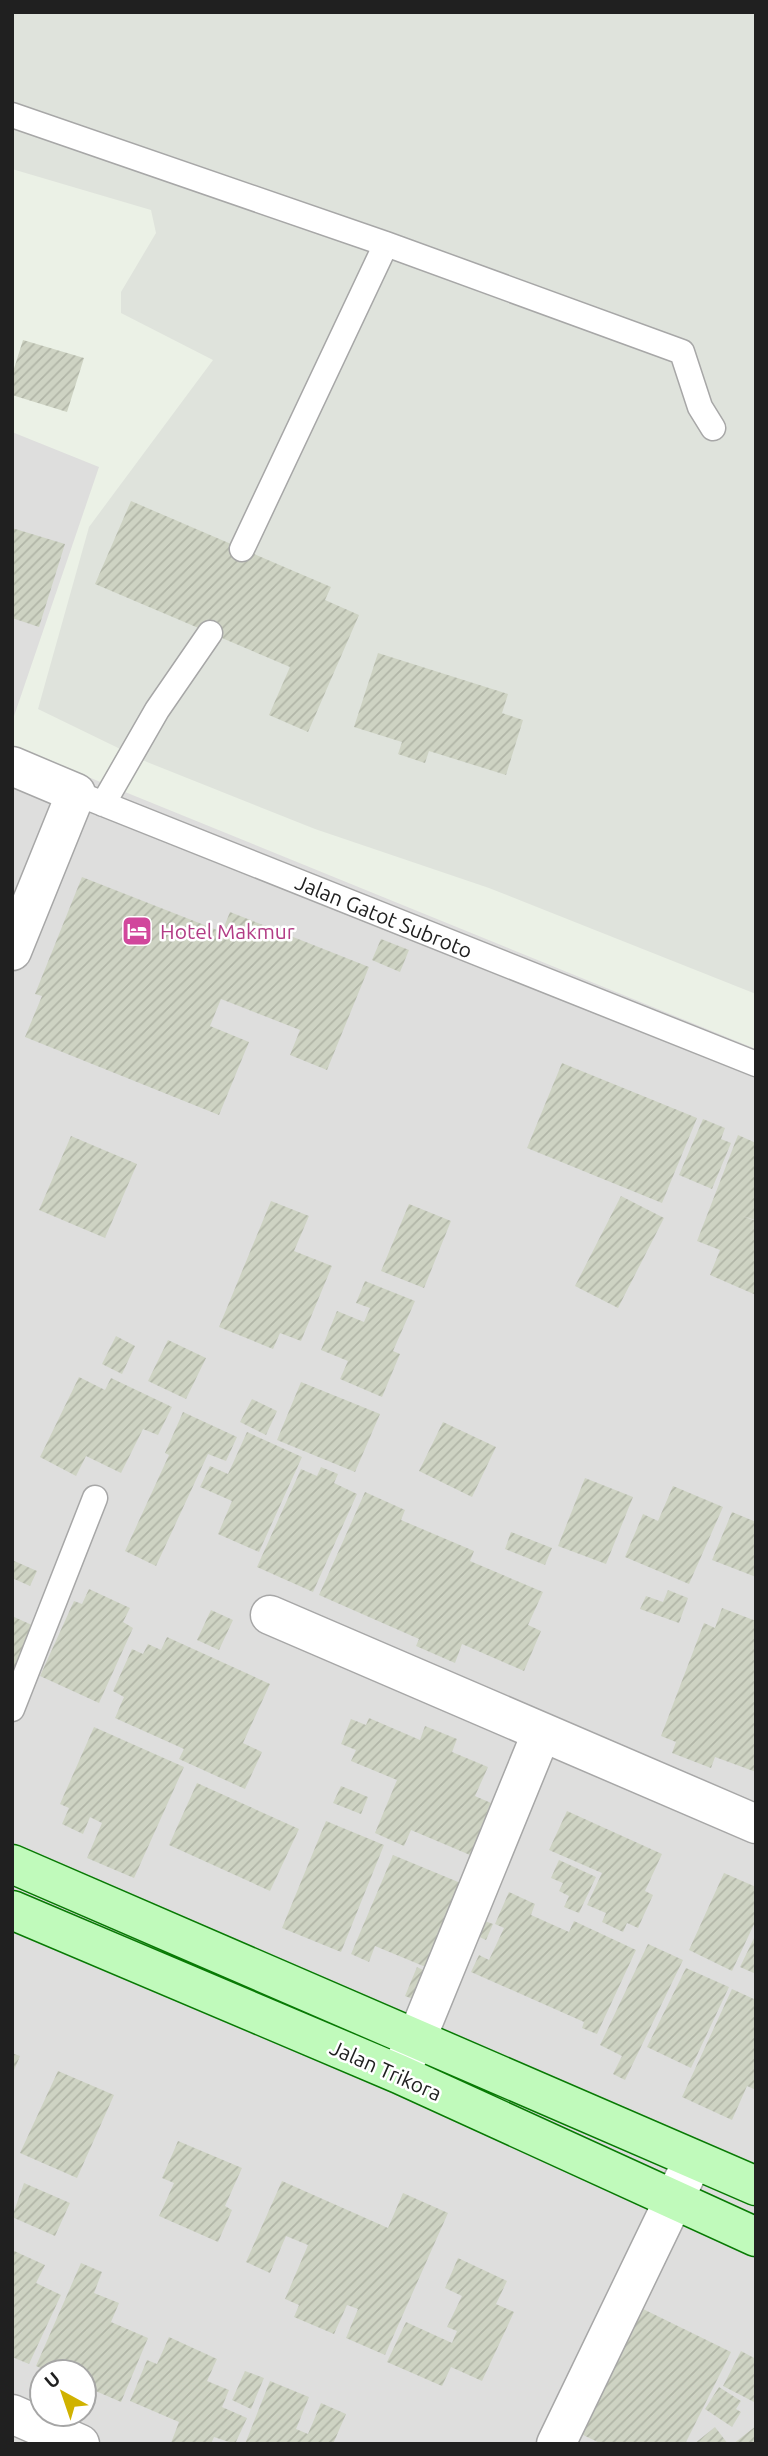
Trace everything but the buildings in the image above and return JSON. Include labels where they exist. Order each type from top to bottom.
[{"type":"main road","name":"Jalan Trikora","points":[[12,1864],[756,2186]]},
{"type":"main road","name":"Jalan Trikora","points":[[12,1910],[399,2074],[756,2237]]},
{"type":"street","name":"Jalan Gatot Subroto","points":[[12,766],[90,799]]},
{"type":"street","points":[[12,951],[90,799]]},
{"type":"street","points":[[270,1615],[541,1734],[756,1824]]},
{"type":"street","points":[[399,2074],[416,2040],[541,1734]]},
{"type":"street","points":[[558,2442],[676,2201],[693,2160]]},
{"type":"street","points":[[12,2414],[80,2444]]},
{"type":"lane","points":[[12,115],[386,244],[682,352],[700,407],[712,428]]},
{"type":"lane","points":[[242,549],[386,244]]},
{"type":"lane","points":[[90,799],[157,710],[210,633]]},
{"type":"lane","name":"Jalan Gatot Subroto","points":[[90,799],[756,1064]]},
{"type":"lane","points":[[12,1709],[95,1498]]},
{"type":"shaded area","points":[[12,12],[756,12],[756,994],[489,888],[315,829],[147,762],[38,709],[89,527],[213,360],[121,313],[121,292],[156,233],[151,210],[12,169]]},
{"type":"shaded area","points":[[12,432],[99,467],[12,722]]},
{"type":"shaded area","points":[[12,746],[756,1049],[756,2444],[12,2444]]},
{"type":"place","name":"Hotel Makmur","points":[[137,931]]}]
